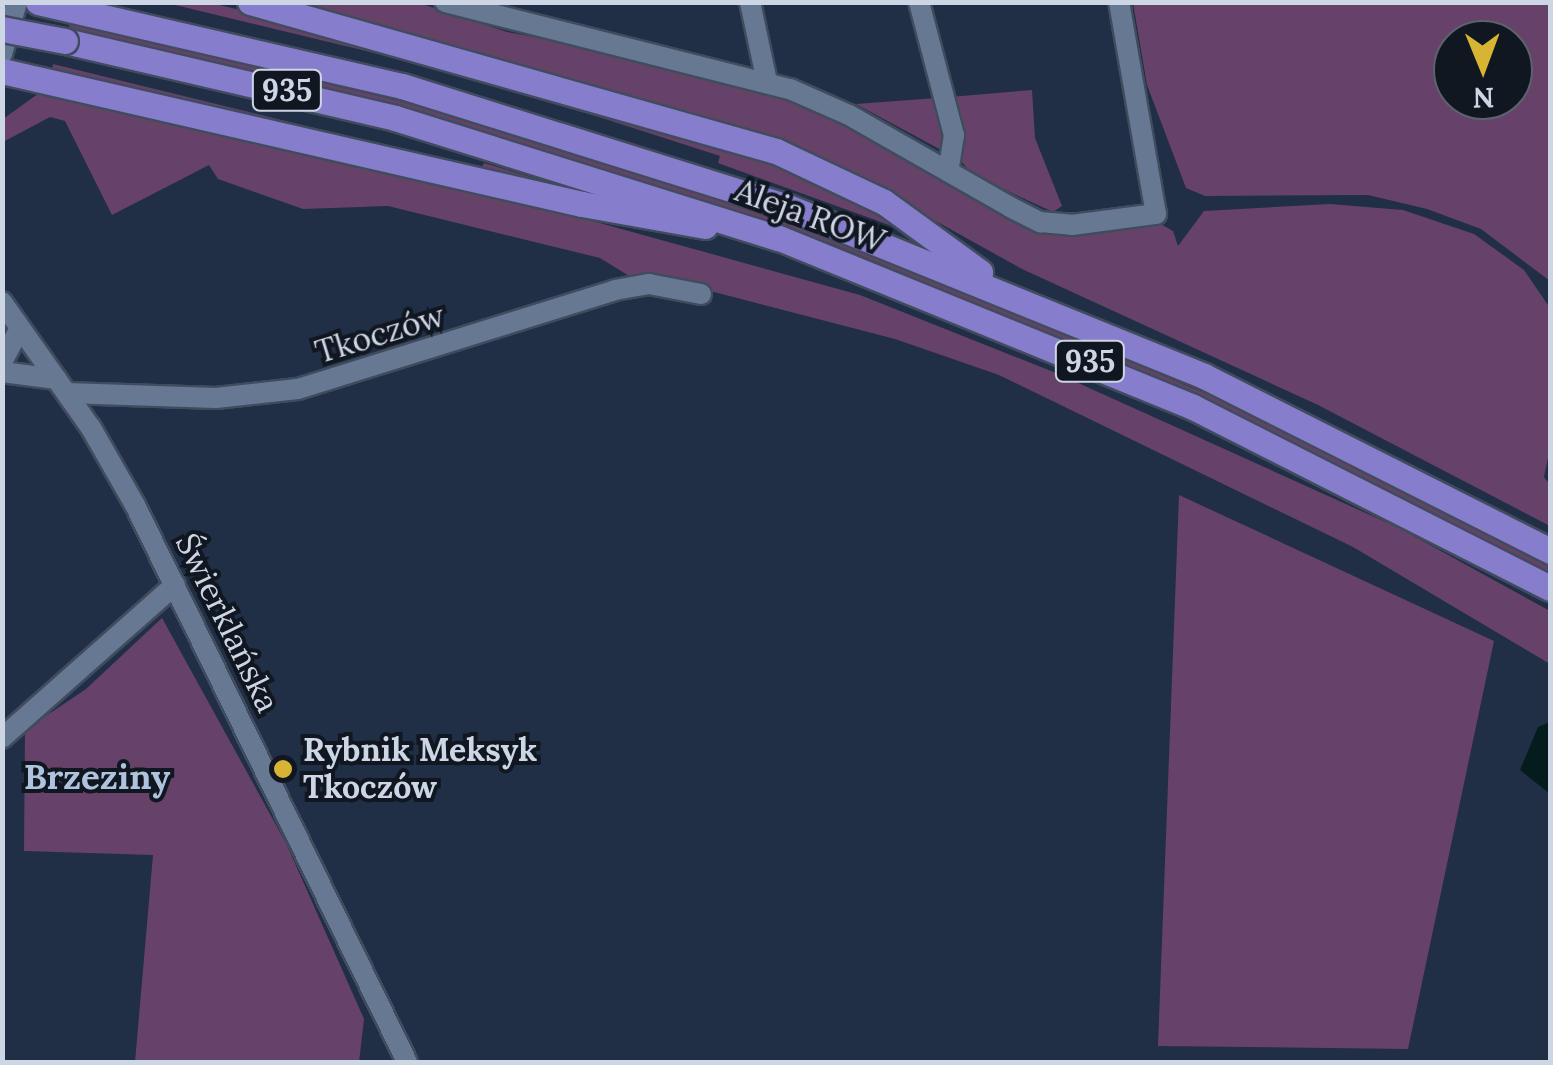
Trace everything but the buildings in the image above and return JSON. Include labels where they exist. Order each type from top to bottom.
[{"type":"main road","name":"Aleja ROW","points":[[38,2],[306,61],[546,128],[788,207],[999,288],[1309,426],[1550,551]]},
{"type":"main road","points":[[250,2],[424,47],[801,160],[921,224],[999,288]]},
{"type":"main road","name":"Aleja ROW","points":[[2,29],[395,118],[780,238],[1194,407],[1550,588]]},
{"type":"main road","points":[[2,71],[582,204],[780,238]]},
{"type":"street","points":[[2,54],[17,2]]},
{"type":"street","points":[[445,2],[767,82],[849,115],[1040,222],[1072,225],[1156,214],[1119,2]]},
{"type":"street","points":[[750,2],[767,82]]},
{"type":"street","points":[[919,2],[954,135],[948,172]]},
{"type":"street","name":"Tkoczów","points":[[2,372],[116,396],[216,398],[298,389],[615,290],[649,284],[701,294]]},
{"type":"street","points":[[2,302],[62,386]]},
{"type":"street","points":[[2,362],[20,328]]},
{"type":"street","name":"Świerklańska","points":[[62,386],[99,440],[175,585],[408,1062]]},
{"type":"street","points":[[99,440],[116,396]]},
{"type":"street","points":[[2,738],[175,585]]},
{"type":"shaded area","points":[[167,3],[211,3],[352,37],[820,177],[914,234],[718,163],[720,156],[599,117],[391,57]]},
{"type":"shaded area","points":[[297,3],[419,3],[507,32],[625,53],[770,92],[833,116],[1044,232],[1091,235],[1155,221],[1173,231],[1178,246],[1204,211],[1330,204],[1403,210],[1474,234],[1524,270],[1550,308],[1550,448],[1544,477],[1550,485],[1550,526],[1318,405],[1022,269],[808,150]]},
{"type":"shaded area","points":[[1133,3],[1550,3],[1550,281],[1481,229],[1427,209],[1368,195],[1205,196],[1186,188],[1147,85]]},
{"type":"shaded area","points":[[70,22],[457,115],[854,245],[1251,413],[1503,539],[1550,566],[1550,573],[1203,397],[833,244],[418,110],[69,28]]},
{"type":"shaded area","points":[[53,64],[481,169],[484,163],[584,193],[52,70]]},
{"type":"shaded area","points":[[1032,90],[1035,138],[1062,206],[1053,212],[973,175],[961,161],[950,97]]},
{"type":"shaded area","points":[[42,91],[560,212],[860,295],[1056,373],[1399,528],[1550,611],[1550,664],[1353,547],[999,375],[895,339],[672,281],[634,279],[600,258],[388,206],[303,209],[218,179],[209,165],[112,215],[65,121],[50,117],[3,142],[3,119]]},
{"type":"shaded area","points":[[937,98],[943,151],[856,104]]},
{"type":"shaded area","points":[[1179,495],[1494,641],[1408,1049],[1158,1046]]},
{"type":"shaded area","points":[[162,618],[286,843],[364,1019],[359,1062],[135,1062],[153,855],[24,851],[25,730],[86,689]]},
{"type":"shaded area","points":[[1550,722],[1550,794],[1520,770],[1538,727]]},
{"type":"place","name":"Rybnik Meksyk Tkoczów","points":[[283,769]]},
{"type":"district","name":"Brzeziny","points":[[97,777]]}]
